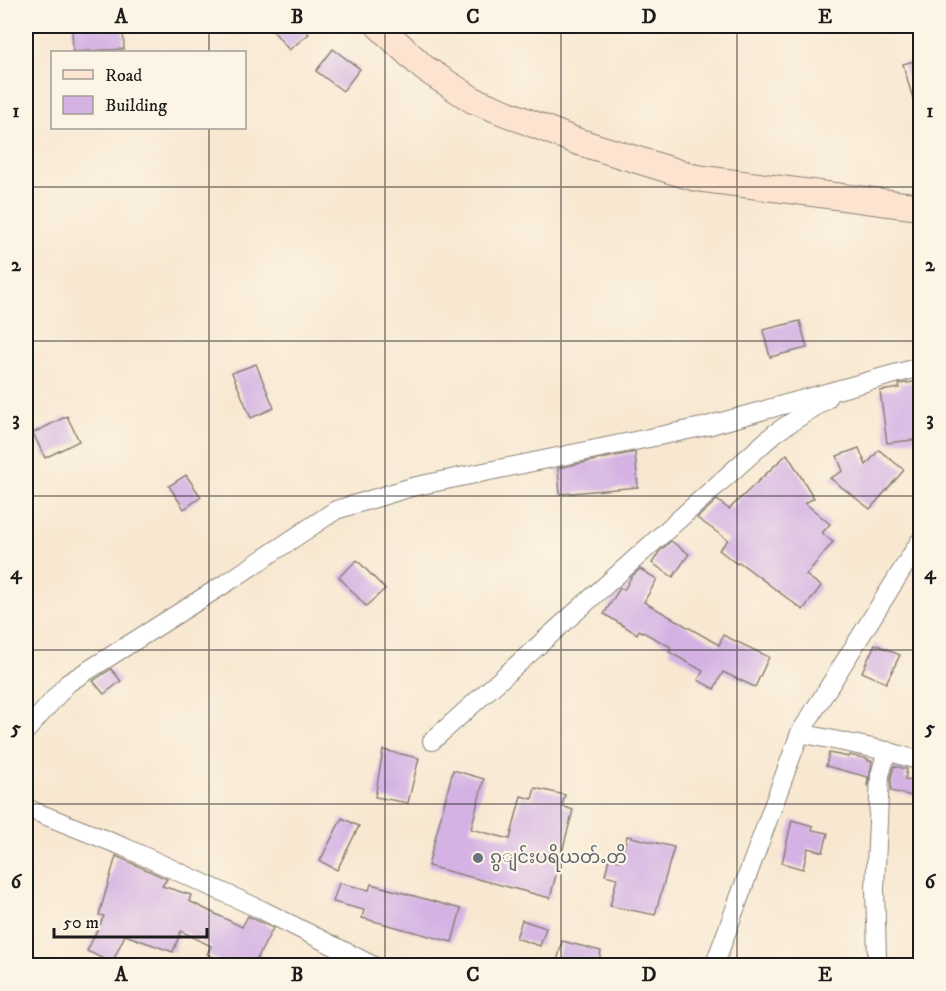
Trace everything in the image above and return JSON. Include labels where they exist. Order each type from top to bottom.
[{"type":"main road","points":[[379,26],[424,68],[473,100],[576,141],[696,178],[921,207]]},
{"type":"street","points":[[26,731],[68,683],[234,578],[336,510],[411,487],[707,426],[921,368]]},
{"type":"street","points":[[432,741],[775,433],[844,388]]},
{"type":"street","points":[[714,966],[800,733],[921,541]]},
{"type":"street","points":[[800,733],[886,751],[921,761]]},
{"type":"street","points":[[878,956],[875,888],[880,775],[886,751]]},
{"type":"street","points":[[26,808],[124,847],[262,910],[374,966]]},
{"type":"building","points":[[72,26],[123,26],[124,49],[73,51]]},
{"type":"building","points":[[269,26],[301,26],[309,34],[289,50]]},
{"type":"building","points":[[333,49],[360,69],[343,91],[316,71]]},
{"type":"building","points":[[921,59],[921,109],[916,110],[903,64]]},
{"type":"building","points":[[800,321],[807,348],[770,357],[763,330]]},
{"type":"building","points":[[256,364],[274,408],[251,418],[232,373]]},
{"type":"building","points":[[921,381],[921,439],[887,443],[880,391],[900,388],[899,384]]},
{"type":"building","points":[[67,416],[79,441],[45,458],[33,433]]},
{"type":"building","points":[[859,448],[866,465],[879,450],[904,470],[870,509],[830,478],[843,471],[837,456]]},
{"type":"building","points":[[635,452],[638,487],[560,494],[558,468]]},
{"type":"building","points":[[787,454],[814,498],[805,503],[830,524],[822,533],[833,542],[806,575],[821,586],[803,610],[739,562],[737,564],[719,550],[728,540],[697,518],[717,500],[729,509]]},
{"type":"building","points":[[186,475],[201,497],[184,509],[169,486]]},
{"type":"building","points":[[671,541],[689,554],[673,577],[652,563],[659,552]]},
{"type":"building","points":[[357,560],[385,589],[366,606],[339,577]]},
{"type":"building","points":[[640,569],[657,579],[644,602],[719,645],[723,635],[769,657],[755,687],[723,672],[714,689],[698,680],[703,671],[669,652],[671,647],[639,630],[637,634],[604,614],[620,588],[624,590],[632,576]]},
{"type":"building","points":[[875,644],[900,655],[886,683],[862,672]]},
{"type":"building","points":[[111,669],[121,681],[104,694],[93,681]]},
{"type":"building","points":[[383,750],[419,758],[408,803],[375,797]]},
{"type":"building","points":[[829,753],[872,761],[868,786],[868,777],[826,766]]},
{"type":"building","points":[[894,766],[907,769],[905,779],[921,781],[921,798],[891,791]]},
{"type":"building","points":[[453,770],[484,779],[471,829],[510,839],[521,796],[532,799],[535,788],[565,795],[562,806],[573,810],[550,898],[428,866]]},
{"type":"building","points":[[342,818],[359,826],[337,870],[320,861]]},
{"type":"building","points":[[792,820],[813,826],[812,830],[828,833],[823,852],[808,848],[803,869],[782,863]]},
{"type":"building","points":[[627,836],[674,847],[655,915],[610,906],[617,878],[605,875],[609,859],[621,861]]},
{"type":"building","points":[[116,856],[167,879],[162,886],[191,895],[189,901],[242,927],[248,916],[273,928],[254,965],[243,959],[239,966],[214,966],[218,960],[207,954],[211,946],[181,931],[173,952],[125,935],[112,963],[87,951],[104,916],[99,915]]},
{"type":"building","points":[[339,883],[369,890],[371,884],[461,909],[452,942],[362,918],[364,910],[333,902]]},
{"type":"building","points":[[522,920],[546,928],[540,946],[516,938]]},
{"type":"building","points":[[562,941],[601,951],[598,966],[556,966]]},
{"type":"place","name":"ၵွျင်းပရိယတ်ႉတိ","points":[[478,858]]}]
